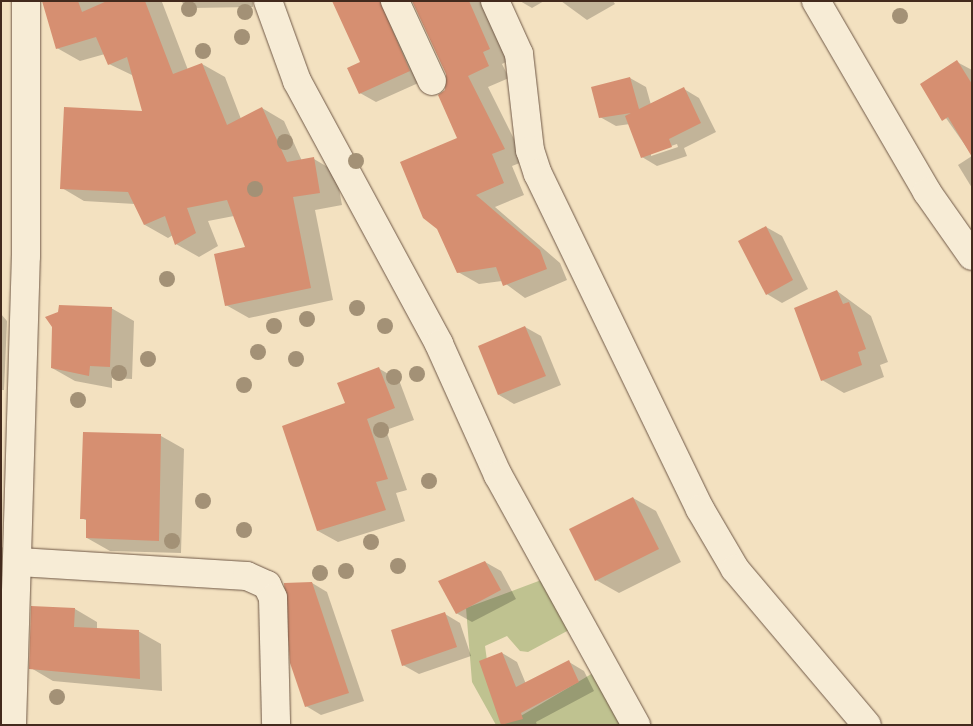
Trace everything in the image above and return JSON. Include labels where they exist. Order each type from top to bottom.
[{"type":"street","points":[[12,725],[19,562],[26,1]]},
{"type":"street","points":[[268,1],[297,81],[434,336],[498,475],[636,725]]},
{"type":"street","points":[[395,1],[432,81]]},
{"type":"street","points":[[494,1],[519,54],[530,150],[538,174],[700,509],[735,569],[868,725]]},
{"type":"street","points":[[816,1],[927,192],[972,256]]},
{"type":"street","points":[[19,562],[247,576],[267,584],[273,598],[276,725]]},
{"type":"green space","points":[[544,579],[569,630],[528,652],[520,651],[507,636],[485,646],[489,675],[514,720],[593,673],[623,725],[496,725],[472,682],[466,608]]},
{"type":"building","points":[[42,1],[78,1],[82,12],[107,1],[145,1],[173,74],[202,63],[227,125],[262,107],[287,162],[314,157],[320,193],[293,197],[311,288],[225,306],[214,254],[245,247],[227,200],[187,208],[196,233],[175,245],[165,216],[144,225],[128,192],[60,189],[64,107],[142,111],[127,57],[108,65],[96,37],[56,49]]},
{"type":"building","points":[[332,1],[380,1],[410,71],[359,94],[347,68],[360,62]]},
{"type":"building","points":[[412,1],[469,1],[490,49],[483,52],[489,66],[468,76],[505,149],[492,154],[504,183],[476,195],[540,250],[547,269],[503,286],[496,267],[457,273],[437,229],[423,218],[400,162],[457,138],[438,95],[445,90],[446,74]]},
{"type":"building","points":[[957,60],[972,84],[972,157],[948,117],[942,121],[920,84]]},
{"type":"building","points":[[630,77],[639,109],[684,87],[701,123],[669,139],[672,147],[641,158],[625,116],[631,113],[599,118],[591,87]]},
{"type":"building","points":[[766,226],[793,280],[766,295],[738,241]]},
{"type":"building","points":[[837,290],[843,304],[849,302],[866,349],[858,352],[862,365],[821,381],[794,308]]},
{"type":"building","points":[[59,305],[112,307],[110,367],[90,366],[89,376],[51,368],[52,327],[45,317],[58,312]]},
{"type":"building","points":[[525,326],[546,376],[498,395],[478,346]]},
{"type":"building","points":[[379,367],[395,408],[367,419],[388,479],[376,482],[386,510],[317,531],[282,426],[345,403],[337,383]]},
{"type":"building","points":[[83,432],[161,434],[159,541],[86,538],[86,519],[80,519]]},
{"type":"building","points":[[633,497],[659,549],[595,581],[569,529]]},
{"type":"building","points":[[485,561],[501,590],[456,614],[438,581]]},
{"type":"building","points":[[312,582],[349,693],[305,707],[290,663],[284,583]]},
{"type":"building","points":[[31,606],[75,608],[74,627],[139,630],[140,679],[29,669]]},
{"type":"building","points":[[445,612],[457,647],[402,666],[391,630]]},
{"type":"building","points":[[502,652],[516,687],[569,660],[579,682],[521,713],[523,719],[501,725],[479,661]]}]
